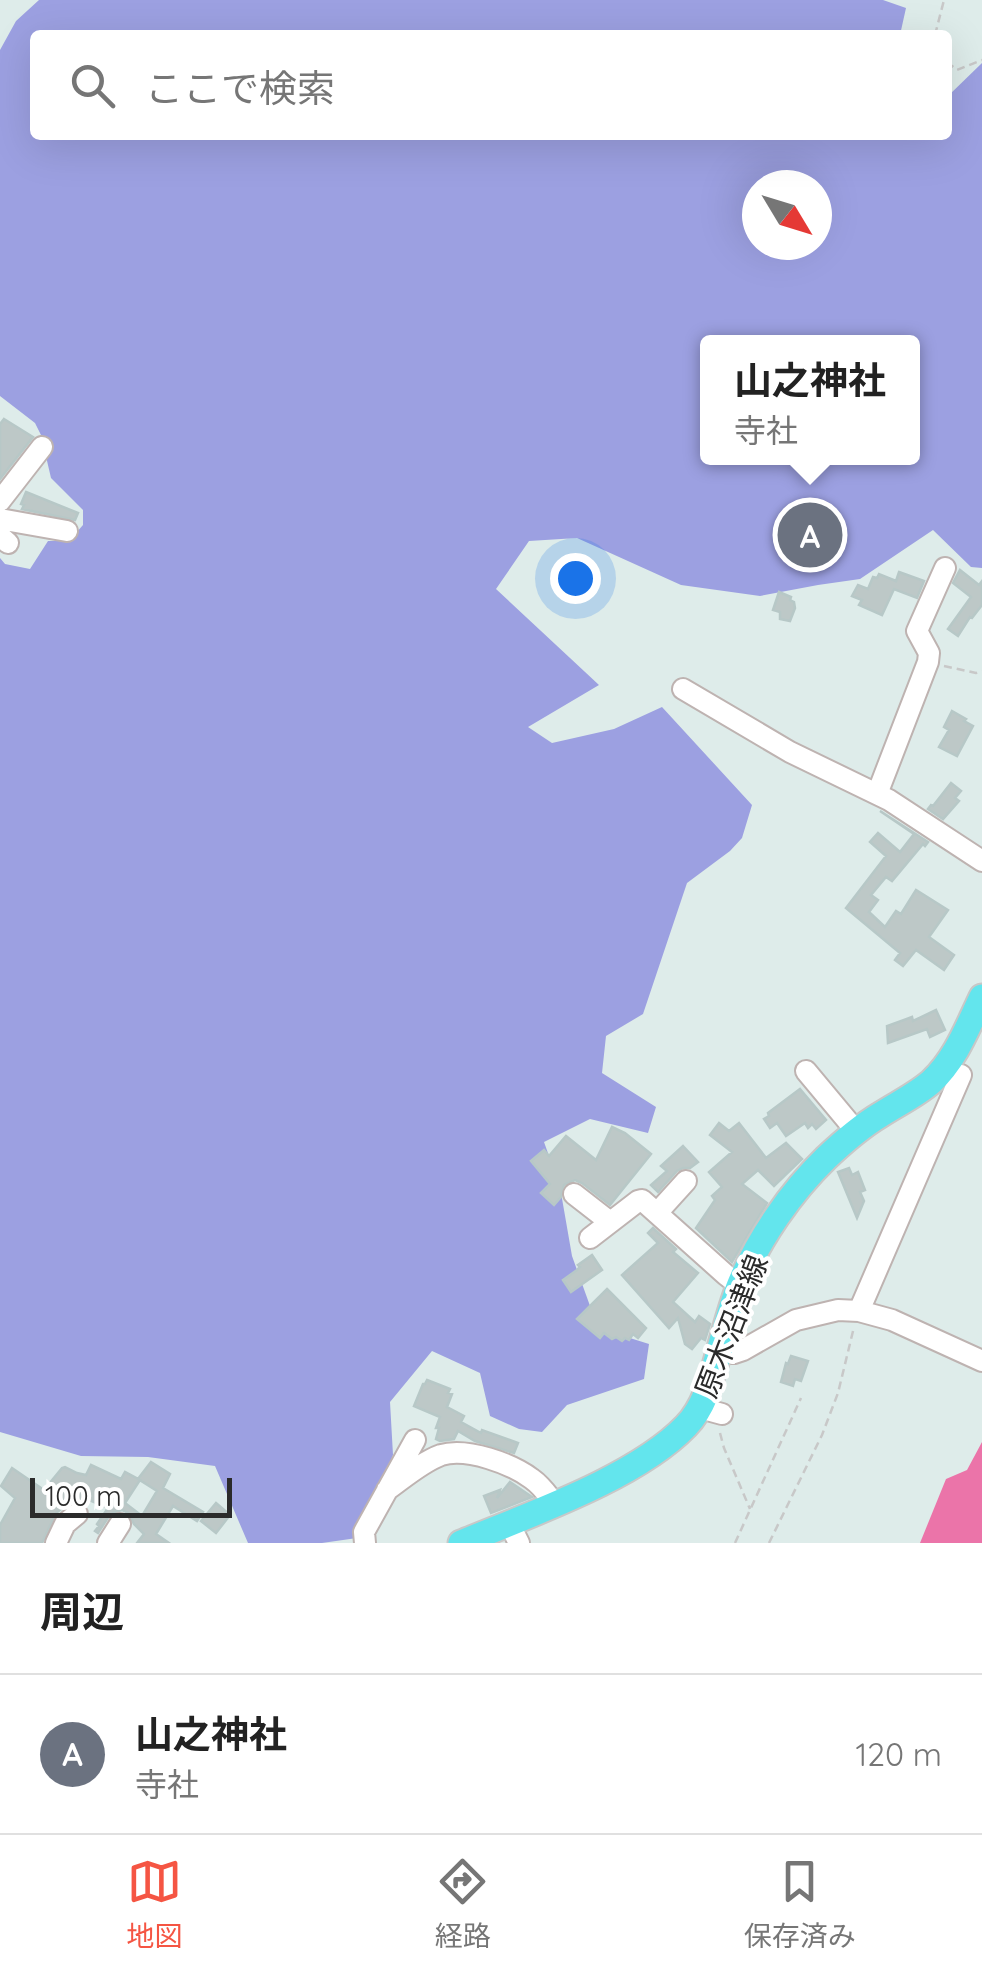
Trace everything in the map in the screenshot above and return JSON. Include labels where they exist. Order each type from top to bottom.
[{"type":"main road","name":"原木沼津線","points":[[461,1543],[514,1533],[554,1503],[647,1456],[711,1411],[720,1353],[740,1285],[764,1238],[823,1161],[856,1131],[921,1090],[944,1069],[982,996]]},
{"type":"street","points":[[0,501],[42,447]]},
{"type":"street","points":[[0,518],[67,531]]},
{"type":"street","points":[[880,795],[928,662],[929,654],[917,630],[946,568]]},
{"type":"street","points":[[683,689],[790,752],[880,795],[982,861]]},
{"type":"street","points":[[806,1071],[856,1131]]},
{"type":"street","points":[[860,1314],[962,1075]]},
{"type":"street","points":[[657,1213],[686,1181]]},
{"type":"street","points":[[574,1194],[610,1222]]},
{"type":"street","points":[[590,1238],[642,1200],[740,1285]]},
{"type":"street","points":[[720,1353],[743,1350],[796,1320],[838,1310],[911,1328],[982,1361]]},
{"type":"street","points":[[365,1543],[364,1532],[415,1440]]},
{"type":"street","points":[[387,1490],[442,1455],[464,1454],[510,1466],[544,1489],[554,1503]]},
{"type":"street","points":[[56,1543],[76,1514]]},
{"type":"street","points":[[108,1543],[120,1524]]},
{"type":"path","points":[[936,30],[944,0]]},
{"type":"path","points":[[952,66],[957,70],[982,60]]},
{"type":"path","points":[[928,662],[982,672]]},
{"type":"path","points":[[769,1543],[822,1435],[860,1314]]},
{"type":"path","points":[[734,1543],[801,1398]]},
{"type":"path","points":[[711,1411],[750,1510]]},
{"type":"shaded area","points":[[39,0],[883,0],[906,8],[901,30],[30,30],[30,140],[952,140],[952,92],[982,63],[982,568],[971,567],[933,530],[860,579],[760,596],[681,585],[577,538],[529,541],[496,589],[599,685],[528,727],[552,743],[614,729],[662,707],[752,805],[742,838],[687,883],[643,1014],[606,1036],[602,1073],[656,1107],[648,1133],[590,1119],[544,1142],[560,1187],[572,1256],[598,1328],[649,1344],[644,1379],[567,1405],[542,1432],[519,1429],[490,1416],[480,1373],[432,1351],[390,1402],[393,1455],[357,1538],[322,1543],[248,1543],[215,1466],[148,1457],[81,1456],[0,1432],[0,558],[5,564],[30,569],[48,541],[69,541],[83,525],[83,510],[51,478],[35,423],[0,396],[0,50],[16,21]]},
{"type":"shaded area","points":[[982,1442],[982,1543],[920,1543],[946,1479],[967,1470]]},
{"type":"building","points":[[4,419],[33,437],[0,479],[0,424]]},
{"type":"building","points":[[26,492],[78,513],[75,520],[22,509]]},
{"type":"building","points":[[960,570],[979,585],[982,581],[982,605],[958,636],[948,629],[971,597],[953,583]]},
{"type":"building","points":[[899,572],[924,581],[917,598],[894,589],[882,615],[859,605],[862,600],[852,596],[858,585],[868,589],[873,577],[879,574],[896,581]]},
{"type":"building","points":[[779,592],[794,602],[790,621],[780,619],[780,612],[773,610]]},
{"type":"building","points":[[952,711],[973,726],[957,756],[939,747],[949,730],[944,727]]},
{"type":"building","points":[[951,783],[961,791],[955,798],[959,801],[943,819],[928,809]]},
{"type":"building","points":[[880,811],[928,842],[892,881],[886,877],[871,895],[878,900],[869,912],[885,927],[896,911],[901,914],[916,890],[948,910],[929,937],[954,955],[944,970],[916,950],[903,966],[895,960],[900,953],[846,908],[886,856],[870,842],[878,833],[900,852],[914,834]]},
{"type":"building","points":[[936,1010],[945,1030],[930,1037],[927,1029],[888,1043],[887,1026],[912,1017],[913,1021]]},
{"type":"building","points":[[800,1089],[826,1120],[816,1129],[805,1123],[786,1136],[777,1123],[770,1128],[764,1119],[768,1113]]},
{"type":"building","points":[[719,1123],[729,1131],[739,1123],[766,1158],[786,1143],[802,1159],[774,1186],[758,1170],[742,1184],[767,1203],[732,1262],[696,1228],[715,1200],[712,1196],[722,1187],[709,1172],[732,1152],[710,1135]]},
{"type":"building","points":[[612,1127],[651,1154],[610,1205],[575,1180],[564,1185],[554,1205],[541,1193],[550,1184],[531,1161],[544,1150],[549,1156],[566,1136],[596,1160]]},
{"type":"building","points":[[683,1146],[698,1162],[677,1171],[658,1192],[651,1185],[667,1171],[661,1166]]},
{"type":"building","points":[[849,1168],[852,1175],[858,1172],[865,1190],[860,1192],[864,1201],[857,1218],[838,1172]]},
{"type":"building","points":[[653,1228],[698,1273],[673,1302],[695,1322],[699,1316],[710,1324],[705,1340],[701,1338],[692,1349],[685,1344],[678,1318],[669,1328],[622,1275],[658,1243],[648,1233]]},
{"type":"building","points":[[592,1255],[602,1270],[571,1292],[563,1280]]},
{"type":"building","points":[[607,1289],[646,1328],[638,1338],[633,1334],[622,1341],[604,1333],[600,1338],[577,1319]]},
{"type":"building","points":[[791,1356],[808,1361],[801,1381],[795,1379],[793,1386],[781,1382]]},
{"type":"building","points":[[427,1380],[450,1389],[447,1407],[464,1416],[461,1422],[481,1433],[482,1430],[518,1443],[514,1453],[475,1441],[458,1431],[454,1439],[436,1439],[440,1417],[414,1406]]},
{"type":"building","points":[[151,1462],[170,1474],[163,1488],[203,1512],[197,1521],[173,1506],[156,1534],[169,1543],[137,1543],[144,1534],[128,1513],[122,1510],[109,1516],[98,1533],[97,1524],[108,1508],[87,1499],[85,1503],[76,1500],[56,1513],[42,1543],[0,1543],[0,1525],[15,1498],[1,1486],[12,1468],[44,1490],[65,1467],[86,1475],[91,1465],[121,1479],[125,1472],[138,1479]],"holes":[[[140,1480],[157,1491],[142,1516],[125,1503]]]},
{"type":"building","points":[[510,1482],[532,1497],[491,1513],[484,1496],[500,1490],[497,1498]]},
{"type":"building","points":[[216,1503],[230,1515],[216,1533],[201,1521]]},
{"type":"place","name":"山之神社","points":[[810,535]]}]
